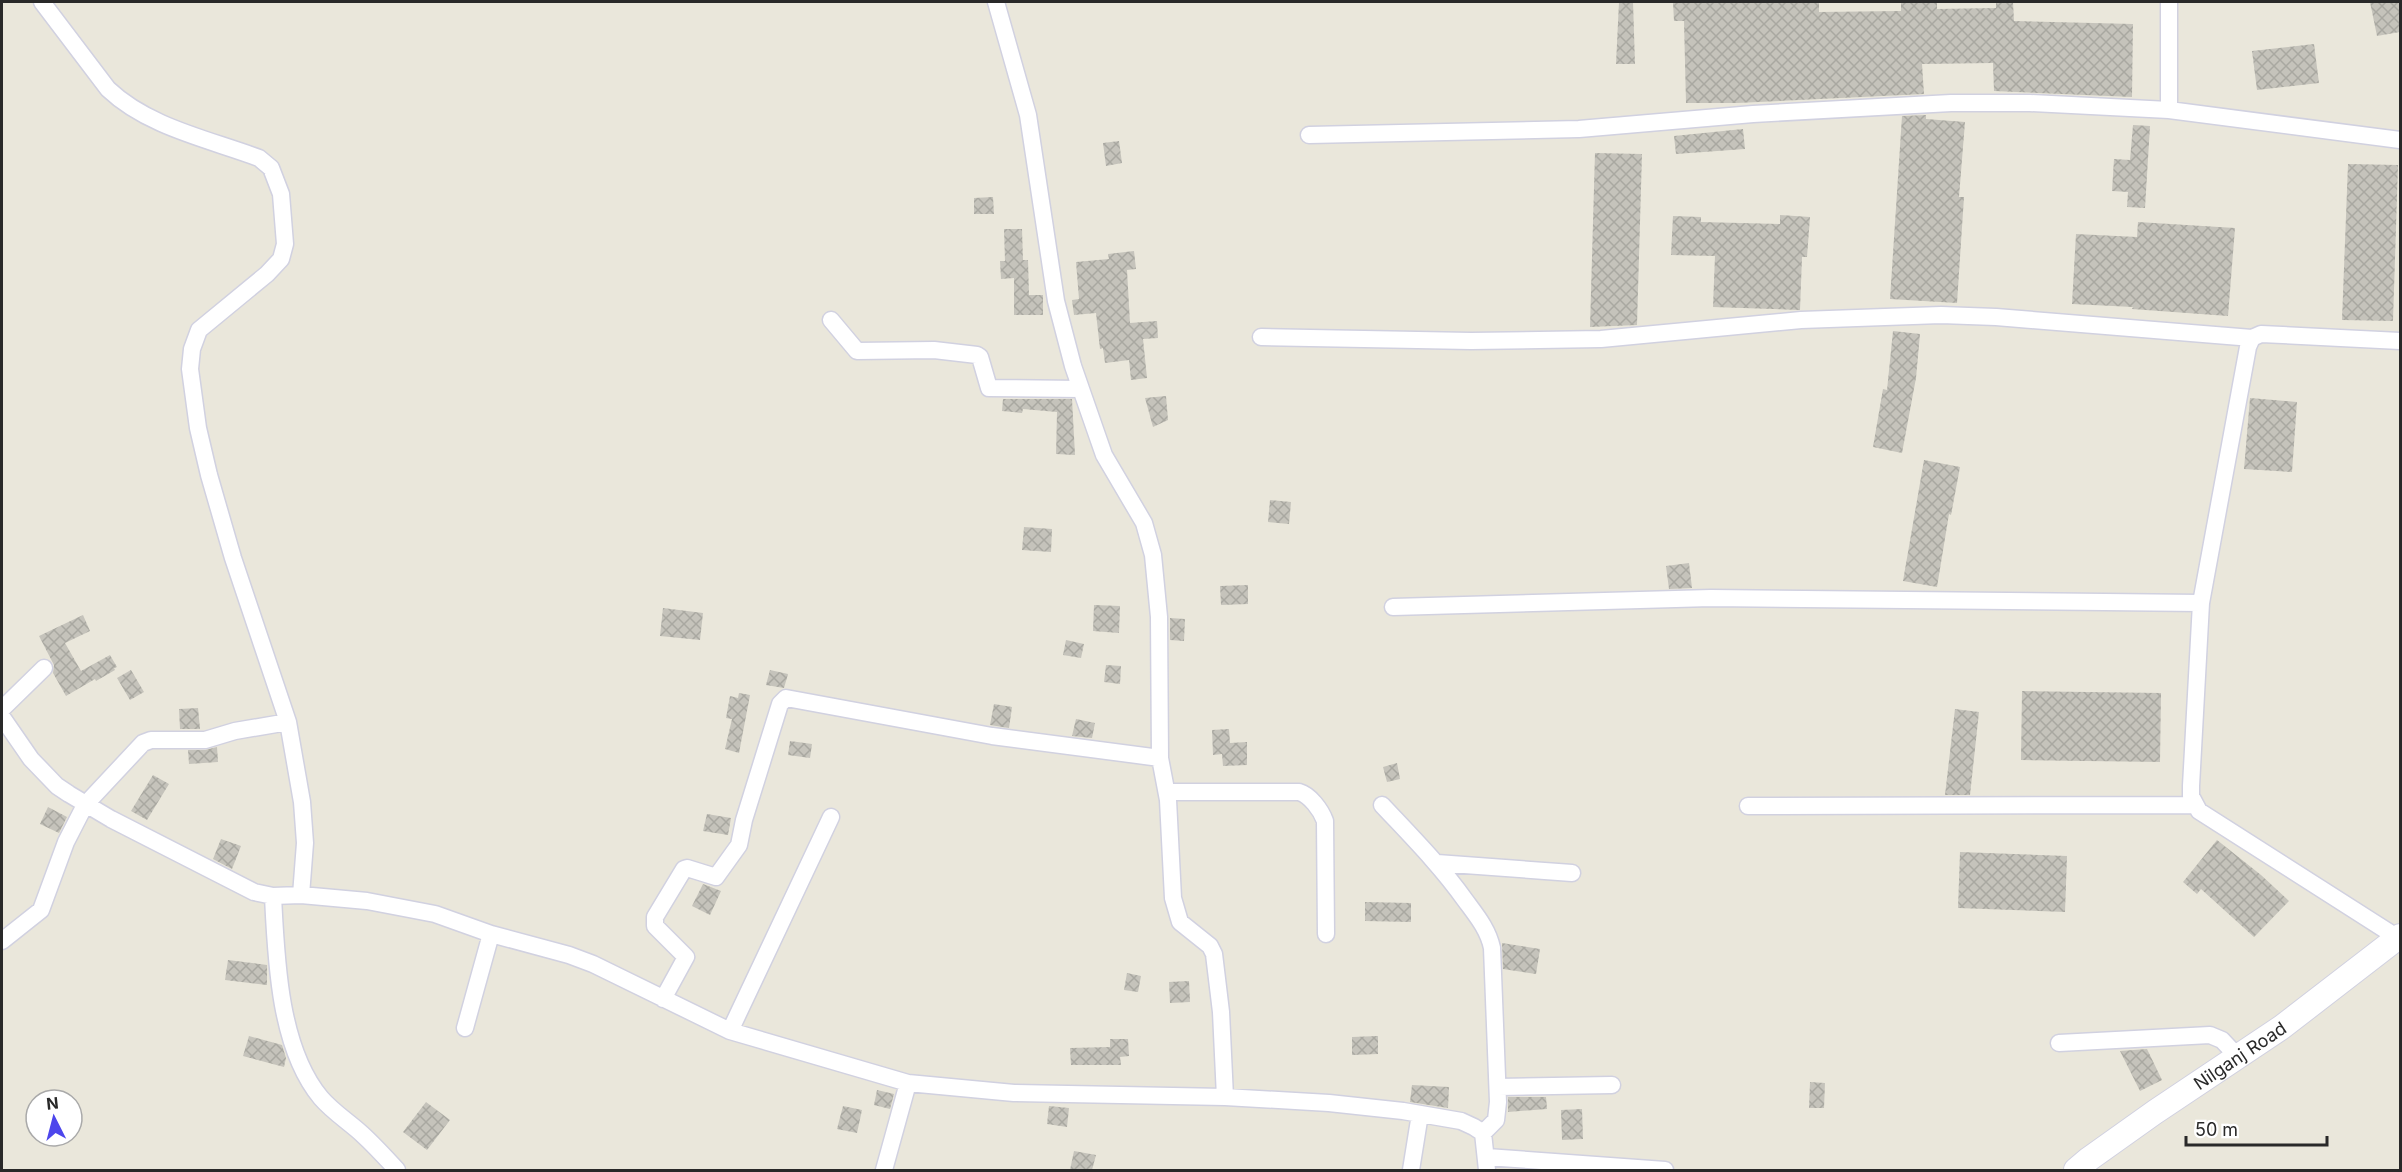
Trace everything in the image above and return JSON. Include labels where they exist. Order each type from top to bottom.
[{"type":"street","points":[[42,2],[108,89],[120,101],[146,117],[259,158],[271,168],[279,184],[283,202],[285,244],[281,259],[267,274],[199,330],[190,359],[198,429],[209,476],[233,558],[288,722],[303,811],[305,843],[301,894]]},
{"type":"street","points":[[996,2],[1028,115],[1056,301],[1081,389],[1104,455],[1144,523],[1149,536],[1159,617],[1160,758],[1167,792],[1173,898],[1180,922],[1210,946],[1214,954],[1221,1012],[1225,1096]]},
{"type":"street","points":[[2169,2],[2169,110]]},
{"type":"street","points":[[1310,135],[1602,128],[1753,114],[1951,103],[2030,103],[2169,110],[2400,140]]},
{"type":"street","points":[[1261,337],[1471,341],[1601,339],[1801,320],[1941,315],[1995,317],[2252,338],[2261,334],[2400,341]]},
{"type":"street","points":[[831,320],[857,351],[934,350],[978,355],[989,388],[1081,389]]},
{"type":"street","points":[[2252,338],[2248,347],[2201,603],[2191,786],[2194,805],[2199,811],[2253,848],[2399,937]]},
{"type":"street","points":[[1393,607],[1710,598],[2201,603]]},
{"type":"street","points":[[2,708],[44,668]]},
{"type":"street","points":[[663,999],[686,957],[655,926],[655,917],[682,871],[687,868],[716,877],[735,852],[780,704],[786,698],[992,736],[1160,758]]},
{"type":"street","points":[[2,717],[31,759],[46,775],[85,805],[254,892],[273,896],[301,894],[367,901],[435,914],[491,934],[569,955],[730,1031],[908,1083],[1014,1092],[1225,1096],[1329,1104],[1461,1121],[1483,1133]]},
{"type":"street","points":[[2,941],[41,910],[66,842],[85,805],[147,741],[205,740],[235,731],[288,722]]},
{"type":"street","points":[[1167,792],[1299,792],[1308,797],[1323,814],[1325,821],[1326,934]]},
{"type":"street","points":[[1748,806],[2194,805]]},
{"type":"street","points":[[1382,806],[1437,863],[1490,937],[1498,1114],[1492,1126],[1483,1133]]},
{"type":"street","points":[[730,1031],[831,816]]},
{"type":"street","points":[[1437,863],[1572,873]]},
{"type":"street","points":[[273,896],[277,968],[298,1059],[310,1084],[322,1100],[362,1134],[397,1170]]},
{"type":"street","points":[[465,1028],[491,934]]},
{"type":"street","name":"Nilganj Road","points":[[2076,1170],[2146,1118],[2282,1027],[2399,937]]},
{"type":"street","points":[[2059,1043],[2210,1035],[2222,1040],[2237,1056]]},
{"type":"street","points":[[884,1170],[908,1083]]},
{"type":"street","points":[[1498,1087],[1612,1085]]},
{"type":"street","points":[[1411,1170],[1420,1114]]},
{"type":"street","points":[[1483,1133],[1487,1164],[1665,1170]]},
{"type":"building","points":[[1619,2],[1633,2],[1635,64],[1616,64]]},
{"type":"building","points":[[1673,2],[1819,2],[1819,12],[1901,11],[1901,2],[1937,2],[1937,9],[1996,8],[1996,2],[2013,2],[2014,21],[2133,24],[2132,97],[1994,91],[1993,63],[1922,64],[1924,94],[1737,103],[1686,103],[1684,21],[1674,21]]},
{"type":"building","points":[[2370,2],[2400,2],[2400,32],[2377,36]]},
{"type":"building","points":[[2314,44],[2319,83],[2257,90],[2252,51]]},
{"type":"building","points":[[1926,115],[1926,119],[1965,122],[1959,197],[1964,197],[1957,303],[1890,299],[1902,116]]},
{"type":"building","points":[[2133,125],[2150,126],[2145,208],[2127,207],[2128,192],[2112,191],[2114,159],[2130,160]]},
{"type":"building","points":[[1743,129],[1745,149],[1676,154],[1674,136]]},
{"type":"building","points":[[1119,141],[1122,163],[1106,166],[1103,143]]},
{"type":"building","points":[[1595,153],[1642,154],[1637,325],[1590,327]]},
{"type":"building","points":[[2348,164],[2398,165],[2393,321],[2342,320]]},
{"type":"building","points":[[993,197],[994,214],[974,214],[974,198]]},
{"type":"building","points":[[1780,215],[1810,217],[1807,257],[1802,257],[1800,310],[1713,307],[1715,256],[1671,255],[1673,216],[1701,217],[1701,222],[1780,224]]},
{"type":"building","points":[[2138,222],[2235,228],[2228,316],[2072,304],[2076,234],[2137,237]]},
{"type":"building","points":[[1004,229],[1022,229],[1023,260],[1028,260],[1029,295],[1043,295],[1043,315],[1014,315],[1014,278],[1001,279],[1000,261],[1005,261]]},
{"type":"building","points":[[1134,251],[1136,269],[1127,270],[1130,323],[1157,321],[1158,338],[1143,339],[1147,378],[1131,380],[1129,360],[1105,363],[1103,348],[1100,349],[1096,313],[1074,315],[1072,300],[1079,299],[1076,262],[1109,259],[1108,254]]},
{"type":"building","points":[[1893,331],[1920,334],[1916,378],[1902,453],[1873,447],[1883,389],[1887,390]]},
{"type":"building","points":[[1166,396],[1168,420],[1153,427],[1145,398]]},
{"type":"building","points":[[2250,398],[2297,402],[2292,472],[2244,469]]},
{"type":"building","points":[[1003,399],[1072,399],[1075,455],[1056,454],[1057,412],[1023,409],[1022,413],[1002,411]]},
{"type":"building","points":[[1924,460],[1960,467],[1951,515],[1949,514],[1937,587],[1903,581]]},
{"type":"building","points":[[1270,500],[1291,502],[1289,524],[1268,522]]},
{"type":"building","points":[[1024,527],[1052,529],[1051,552],[1022,550]]},
{"type":"building","points":[[1689,563],[1692,588],[1669,589],[1666,566]]},
{"type":"building","points":[[1248,585],[1248,604],[1221,605],[1220,586]]},
{"type":"building","points":[[1094,605],[1120,606],[1119,633],[1093,631]]},
{"type":"building","points":[[663,608],[703,613],[700,640],[660,636]]},
{"type":"building","points":[[83,615],[90,631],[65,643],[81,671],[110,655],[117,667],[66,696],[53,673],[54,665],[39,636]]},
{"type":"building","points":[[1170,618],[1185,619],[1184,641],[1170,640]]},
{"type":"building","points":[[1066,640],[1084,644],[1081,658],[1063,655]]},
{"type":"building","points":[[1106,665],[1121,666],[1120,684],[1104,682]]},
{"type":"building","points":[[131,670],[144,692],[130,700],[117,678]]},
{"type":"building","points":[[770,670],[788,674],[784,688],[766,685]]},
{"type":"building","points":[[2022,691],[2161,693],[2160,762],[2021,760]]},
{"type":"building","points":[[739,693],[750,695],[739,753],[725,749],[732,719],[726,718],[730,696],[738,698]]},
{"type":"building","points":[[994,704],[1012,707],[1009,728],[990,725]]},
{"type":"building","points":[[198,708],[200,729],[180,729],[179,709]]},
{"type":"building","points":[[1955,709],[1979,712],[1970,795],[1945,795]]},
{"type":"building","points":[[1076,719],[1095,723],[1092,738],[1072,736]]},
{"type":"building","points":[[1229,729],[1230,743],[1247,742],[1247,765],[1223,766],[1222,754],[1213,755],[1212,730]]},
{"type":"building","points":[[790,741],[812,744],[810,758],[788,755]]},
{"type":"building","points":[[217,747],[218,762],[189,764],[188,750]]},
{"type":"building","points":[[1397,763],[1400,779],[1387,782],[1383,767]]},
{"type":"building","points":[[153,775],[169,784],[147,820],[131,811]]},
{"type":"building","points":[[48,807],[67,817],[59,833],[40,824]]},
{"type":"building","points":[[707,814],[731,818],[728,835],[703,831]]},
{"type":"building","points":[[221,839],[241,846],[232,869],[213,859]]},
{"type":"building","points":[[2217,840],[2289,901],[2254,937],[2201,889],[2197,894],[2183,882]]},
{"type":"building","points":[[1960,852],[2067,856],[2065,912],[1958,908]]},
{"type":"building","points":[[703,884],[721,891],[710,915],[692,906]]},
{"type":"building","points":[[1365,902],[1411,903],[1411,922],[1365,921]]},
{"type":"building","points":[[1502,943],[1540,949],[1536,974],[1503,969]]},
{"type":"building","points":[[228,960],[267,965],[267,985],[225,980]]},
{"type":"building","points":[[1127,973],[1141,976],[1138,992],[1124,990]]},
{"type":"building","points":[[1189,981],[1190,1002],[1170,1003],[1169,982]]},
{"type":"building","points":[[249,1036],[282,1045],[286,1058],[284,1067],[243,1056]]},
{"type":"building","points":[[1378,1036],[1378,1054],[1352,1055],[1352,1037]]},
{"type":"building","points":[[1110,1039],[1128,1039],[1129,1056],[1120,1057],[1121,1065],[1071,1065],[1070,1048],[1110,1047]]},
{"type":"building","points":[[2147,1049],[2162,1080],[2140,1091],[2120,1051]]},
{"type":"building","points":[[1810,1082],[1825,1083],[1824,1108],[1809,1108]]},
{"type":"building","points":[[1412,1085],[1449,1087],[1448,1108],[1410,1102]]},
{"type":"building","points":[[877,1090],[894,1094],[890,1109],[874,1105]]},
{"type":"building","points":[[1508,1097],[1546,1097],[1547,1109],[1508,1112]]},
{"type":"building","points":[[426,1102],[450,1120],[427,1150],[403,1132]]},
{"type":"building","points":[[843,1106],[862,1110],[857,1133],[837,1129]]},
{"type":"building","points":[[1049,1106],[1069,1108],[1067,1127],[1047,1124]]},
{"type":"building","points":[[1582,1109],[1583,1139],[1562,1140],[1561,1110]]},
{"type":"building","points":[[1074,1151],[1096,1155],[1092,1170],[1070,1170]]}]
